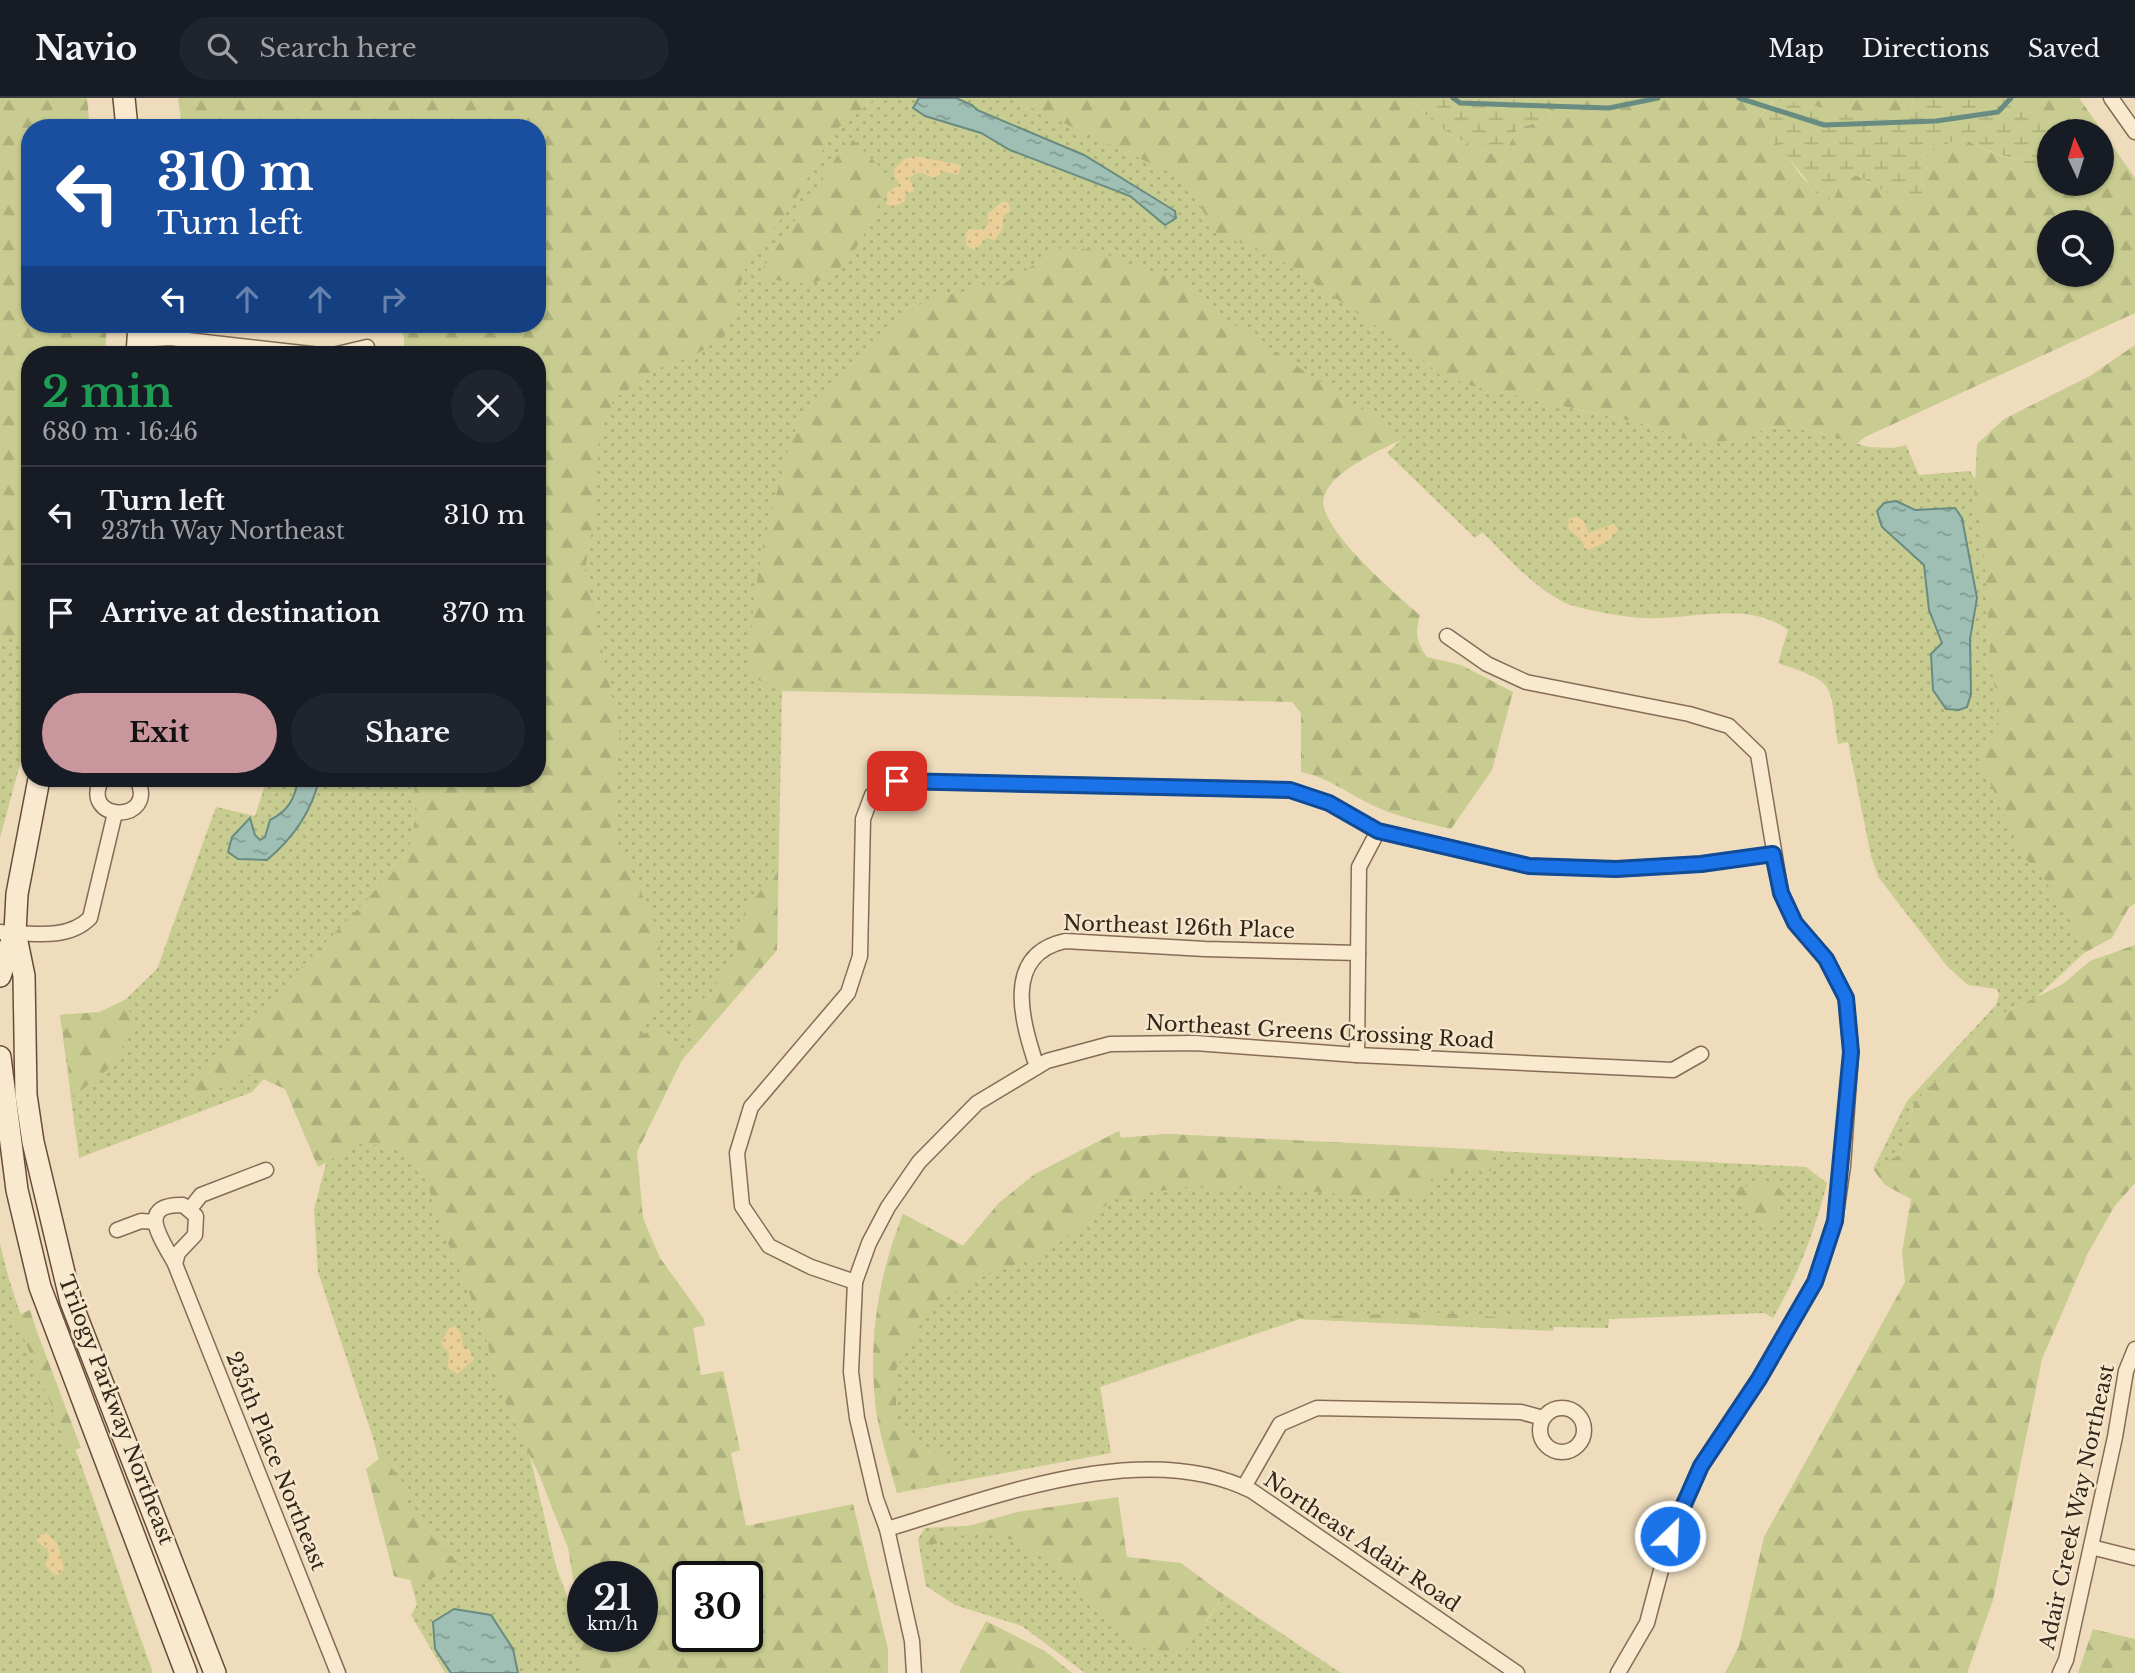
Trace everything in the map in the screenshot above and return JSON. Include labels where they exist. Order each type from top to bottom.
[{"type":"street","points":[[124,98],[126,119]]},
{"type":"street","points":[[2111,98],[2135,132]]},
{"type":"street","points":[[138,340],[170,338],[241,346]]},
{"type":"street","points":[[1447,636],[1486,664],[1526,682],[1689,714],[1728,726],[1758,754],[1781,893],[1795,923],[1826,959],[1846,998],[1851,1052],[1835,1221],[1815,1282],[1759,1379],[1701,1466],[1670,1536],[1647,1623],[1618,1673]]},
{"type":"street","points":[[855,1282],[811,1267],[769,1246],[742,1206],[737,1153],[751,1107],[848,993],[855,978],[860,956],[863,819],[872,795],[897,781],[1290,790],[1329,803],[1378,831],[1529,866],[1616,869],[1701,864],[1773,854]]},
{"type":"street","name":"Trilogy Parkway Northeast","points":[[0,975],[37,787]]},
{"type":"street","points":[[98,787],[99,800],[115,813],[129,811],[140,800],[138,787]]},
{"type":"street","points":[[7,932],[61,933],[82,926],[90,918],[115,813]]},
{"type":"street","points":[[1357,1055],[1359,867],[1378,831]]},
{"type":"street","name":"Trilogy Parkway Northeast","points":[[7,932],[24,976],[26,1095],[31,1130],[71,1302],[215,1673]]},
{"type":"street","name":"Northeast 126th Place","points":[[1037,1067],[1023,1014],[1022,979],[1028,964],[1048,945],[1065,941],[1205,949],[1358,953]]},
{"type":"street","name":"Northeast Greens Crossing Road","points":[[914,1673],[912,1641],[887,1529],[876,1499],[857,1418],[851,1371],[855,1282],[869,1243],[888,1207],[919,1162],[977,1103],[1047,1061],[1110,1044],[1195,1043],[1357,1055],[1673,1070],[1702,1054]]},
{"type":"street","name":"Trilogy Parkway Northeast","points":[[0,1057],[17,1190],[40,1287],[186,1673]]},
{"type":"street","points":[[191,1209],[201,1195],[266,1170]]},
{"type":"street","points":[[117,1230],[141,1221],[155,1222],[164,1207],[183,1205],[191,1209],[196,1216],[195,1236],[178,1253],[175,1264]]},
{"type":"street","name":"235th Place Northeast","points":[[155,1222],[157,1234],[175,1264],[338,1673]]},
{"type":"street","name":"Adair Creek Way Northeast","points":[[2060,1673],[2066,1660],[2091,1547],[2126,1371],[2135,1349]]},
{"type":"street","points":[[1244,1487],[1280,1424],[1317,1408],[1521,1412],[1543,1418]]},
{"type":"street","name":"Northeast Adair Road","points":[[887,1529],[992,1498],[1110,1470],[1165,1467],[1244,1487],[1517,1673]]},
{"type":"street","points":[[2091,1547],[2135,1558]]},
{"type":"green space","points":[[0,98],[87,98],[89,119],[21,119],[21,333],[106,333],[106,346],[21,346],[21,640],[0,633]]},
{"type":"green space","points":[[178,98],[876,98],[833,132],[793,204],[747,263],[725,336],[695,355],[657,369],[614,399],[599,437],[595,511],[585,570],[622,743],[614,771],[615,837],[661,936],[656,1006],[639,1034],[662,1030],[682,1060],[637,1152],[643,1218],[660,1258],[704,1319],[705,1325],[693,1328],[701,1375],[723,1371],[740,1450],[731,1453],[746,1526],[853,1504],[888,1649],[888,1673],[585,1673],[580,1652],[658,1652],[658,1561],[570,1561],[568,1548],[540,1477],[500,1391],[482,1323],[439,1222],[423,1169],[394,1146],[361,1144],[318,1167],[285,1089],[252,1074],[197,1098],[184,1089],[406,859],[417,813],[414,787],[546,787],[546,346],[404,346],[402,333],[546,333],[546,119],[181,119]]},
{"type":"green space","points":[[849,98],[1087,98],[1477,387],[1644,424],[1691,441],[1744,441],[1767,427],[1810,430],[1869,447],[1893,448],[1906,445],[1919,475],[1970,471],[1976,480],[1974,503],[1982,518],[1985,563],[2063,892],[2084,953],[2038,996],[1994,1018],[1914,1104],[1901,1154],[1873,1169],[1907,1101],[1996,1005],[1999,995],[1997,989],[1968,985],[1947,966],[1879,878],[1871,856],[1848,742],[1838,744],[1828,688],[1812,676],[1778,663],[1788,630],[1755,615],[1736,613],[1642,618],[1584,609],[1556,598],[1511,562],[1482,532],[1475,538],[1387,453],[1404,437],[852,435],[782,691],[777,950],[682,1060],[598,1072],[546,531],[546,427]]},
{"type":"green space","points":[[1010,98],[1411,98],[1430,119],[1451,135],[1476,148],[1503,156],[1518,128],[1552,118],[1545,98],[1913,98],[1911,115],[1878,122],[1786,102],[1772,102],[1760,116],[1801,176],[1813,188],[1840,185],[1856,175],[1869,183],[1924,187],[1920,176],[1922,161],[1934,150],[1962,137],[2004,156],[2037,160],[2037,196],[2114,196],[2114,148],[2135,178],[2135,313],[1865,437],[1857,444],[1810,430],[1767,427],[1744,441],[1691,441],[1644,424],[1476,387],[1440,375],[1412,351],[1272,254],[1218,235],[1182,178]]},
{"type":"green space","points":[[1411,98],[1545,98],[1552,118],[1518,128],[1503,156],[1476,148],[1452,135],[1430,119]]},
{"type":"green space","points":[[1913,98],[2007,98],[2020,108],[2044,119],[2037,119],[2037,161],[2003,156],[1962,137],[1934,150],[1922,161],[1920,176],[1924,187],[1919,199],[1895,197],[1856,175],[1840,185],[1834,198],[1823,201],[1768,132],[1760,116],[1773,102],[1792,102],[1873,119],[1911,115]]},
{"type":"green space","points":[[2007,98],[2079,98],[2094,119],[2044,119],[2020,108]]},
{"type":"green space","points":[[850,137],[879,166],[889,184],[862,239],[843,264],[819,281],[799,283],[764,278],[761,271]]},
{"type":"green space","points":[[1061,248],[1096,250],[1144,270],[1187,282],[1220,315],[1405,438],[1358,462],[1336,478],[1324,497],[1325,510],[1332,525],[1361,560],[1420,615],[1418,637],[1427,657],[1461,665],[1513,692],[1492,770],[1451,829],[1387,811],[1327,781],[1301,772],[1301,713],[1292,702],[782,691],[748,675],[754,600],[763,545],[791,439],[806,409],[901,318],[928,299],[1005,283]]},
{"type":"green space","points":[[2135,345],[2135,903],[2128,909],[2112,938],[2084,953],[2071,922],[2043,877],[2022,855],[1977,753],[2001,721],[1991,666],[1982,519],[1974,503],[1977,444],[2004,419],[2090,376]]},
{"type":"green space","points":[[0,575],[21,606],[21,760],[0,838]]},
{"type":"green space","points":[[264,787],[473,787],[352,978],[252,1092],[79,1158],[60,1015],[100,1012],[125,1000],[157,969],[216,807],[255,816]]},
{"type":"green space","points":[[778,865],[777,950],[698,1041],[690,1029],[691,1007],[718,989],[716,976],[741,959],[733,931]]},
{"type":"green space","points":[[2135,945],[2135,1183],[2114,1207],[2087,1255],[2042,1359],[1993,1600],[1967,1673],[1725,1673],[1739,1646],[1764,1537],[1905,1282],[1902,1252],[1911,1199],[1885,1185],[1873,1169],[1901,1154],[1914,1104],[1994,1018],[2063,984],[2090,961]]},
{"type":"green space","points":[[125,1000],[135,1024],[113,1065],[73,1097],[60,1015],[100,1012]]},
{"type":"green space","points":[[1119,1131],[1121,1138],[1167,1134],[1806,1167],[1827,1183],[1805,1252],[1773,1318],[1764,1313],[1609,1319],[1608,1328],[1554,1327],[1553,1331],[1300,1319],[1100,1387],[1111,1453],[897,1493],[876,1409],[873,1358],[881,1286],[903,1214],[963,1246],[999,1203],[1035,1174]]},
{"type":"green space","points":[[1119,1131],[1121,1138],[1167,1134],[1489,1150],[1491,1171],[1453,1171],[1431,1179],[1427,1197],[1346,1195],[1291,1189],[1183,1187],[1114,1199],[1048,1252],[982,1277],[939,1302],[919,1327],[896,1369],[896,1419],[922,1445],[951,1460],[950,1476],[897,1493],[876,1409],[873,1358],[881,1286],[903,1214],[963,1246],[999,1203],[1035,1174]]},
{"type":"green space","points":[[414,1133],[511,1375],[556,1566],[567,1596],[567,1652],[587,1652],[595,1673],[445,1673],[411,1615],[417,1605],[373,1438],[318,1272],[314,1209],[331,1145]]},
{"type":"green space","points":[[1774,1183],[1785,1195],[1777,1216],[1765,1233],[1759,1218],[1731,1188]]},
{"type":"green space","points":[[0,1243],[16,1300],[82,1467],[153,1673],[0,1673]]},
{"type":"green space","points":[[30,1310],[81,1448],[70,1451],[15,1316]]},
{"type":"green space","points":[[1426,1312],[1524,1319],[1522,1329],[1300,1319],[1296,1314],[1343,1316]]},
{"type":"green space","points":[[381,1457],[401,1478],[404,1496],[428,1533],[460,1565],[428,1579],[411,1580],[394,1576],[366,1469]]},
{"type":"green space","points":[[1118,1497],[1127,1557],[1181,1563],[1224,1595],[1183,1654],[1141,1648],[1098,1611],[1075,1578],[1014,1540],[973,1532],[931,1545],[924,1539],[1017,1512]]},
{"type":"green space","points":[[1036,1522],[1206,1622],[1224,1595],[1341,1673],[1085,1673],[1022,1626],[955,1605],[926,1586],[918,1539],[925,1528]]},
{"type":"green space","points":[[986,1621],[1045,1651],[1072,1673],[959,1673]]},
{"type":"green space","points":[[2093,1629],[2135,1639],[2135,1673],[2078,1673]]},
{"type":"sand","points":[[915,156],[961,165],[958,175],[944,172],[934,178],[921,173],[915,174],[909,178],[913,192],[906,193],[905,201],[893,207],[886,204],[887,193],[900,184],[895,178],[894,169],[905,159]]},
{"type":"sand","points":[[1003,201],[1009,203],[1010,211],[1003,216],[1003,228],[995,240],[987,238],[975,250],[967,246],[965,236],[969,229],[983,230],[988,225],[988,214]]},
{"type":"sand","points":[[1577,517],[1584,521],[1589,533],[1614,524],[1618,530],[1607,542],[1586,551],[1581,539],[1568,529],[1569,518]]},
{"type":"sand","points":[[455,1326],[461,1333],[463,1347],[469,1349],[474,1360],[457,1374],[448,1368],[449,1353],[441,1344],[448,1329]]},
{"type":"sand","points":[[47,1533],[58,1545],[64,1569],[60,1574],[54,1575],[45,1564],[49,1556],[48,1549],[37,1542],[38,1536]]},
{"type":"water","points":[[919,98],[956,98],[977,110],[1084,155],[1175,211],[1176,218],[1165,225],[1130,196],[1010,150],[981,133],[925,116],[913,108]]},
{"type":"water","points":[[1896,501],[1915,510],[1955,508],[1962,518],[1977,598],[1970,639],[1971,694],[1967,707],[1959,710],[1946,709],[1933,690],[1931,654],[1942,643],[1929,610],[1924,565],[1882,527],[1877,511],[1884,503]]},
{"type":"water","points":[[296,787],[317,787],[300,824],[267,860],[238,859],[228,852],[232,837],[250,818],[255,835],[260,840],[265,837],[270,820],[282,813]]},
{"type":"water","points":[[454,1609],[491,1615],[513,1649],[518,1673],[451,1673],[435,1649],[433,1622]]},
{"type":"waterway","points":[[1453,98],[1460,103],[1609,108],[1658,98]]},
{"type":"waterway","points":[[1739,98],[1824,125],[1936,121],[1998,112],[2011,98]]},
{"type":"route","points":[[897,781],[1290,790],[1329,803],[1378,831],[1529,866],[1616,869],[1701,864],[1773,854],[1781,893],[1795,923],[1826,959],[1846,998],[1851,1052],[1843,1166],[1835,1221],[1815,1282],[1759,1379],[1701,1466],[1670,1536]]}]
